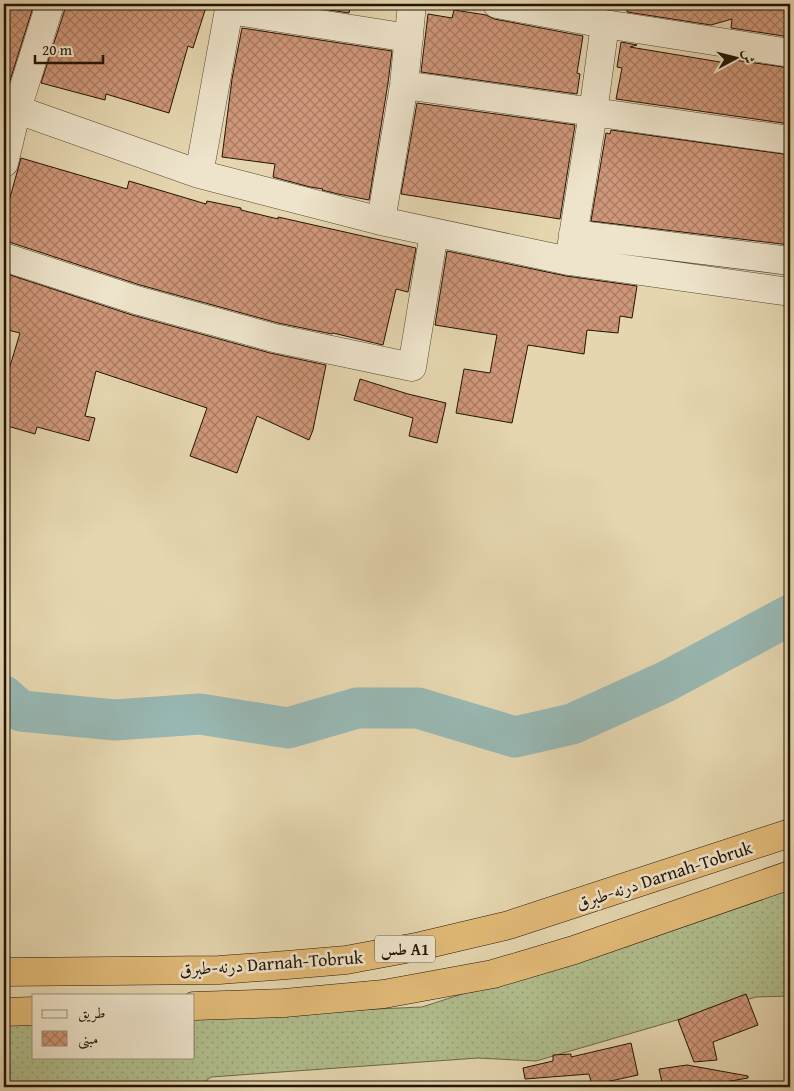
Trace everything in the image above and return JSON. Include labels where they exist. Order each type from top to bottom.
[{"type":"highway","name":"درنه-طبرق Darnah-Tobruk","points":[[4,972],[219,970],[346,960],[408,949],[509,925],[790,833]]},
{"type":"highway","name":"طس A1","points":[[195,1006],[284,1003],[384,994],[493,974],[574,950],[790,875]]},
{"type":"highway","points":[[4,1012],[32,1011]]},
{"type":"street","points":[[4,163],[11,107],[50,4]]},
{"type":"street","points":[[381,221],[404,85],[412,4]]},
{"type":"street","points":[[497,4],[605,24],[790,53]]},
{"type":"street","points":[[199,174],[230,7],[409,38]]},
{"type":"street","points":[[569,261],[593,113],[605,24]]},
{"type":"street","points":[[404,85],[790,140]]},
{"type":"street","points":[[11,107],[199,174],[381,221],[569,261],[790,292]]},
{"type":"street","points":[[4,257],[136,300],[274,338],[412,367],[434,233]]},
{"type":"street","points":[[573,234],[790,261]]},
{"type":"green space","points":[[790,888],[790,996],[756,997],[536,1061],[478,1058],[211,1077],[198,1087],[4,1087],[4,1024],[32,1023],[32,1058],[195,1058],[195,1017],[422,1007]]},
{"type":"building","points":[[4,4],[34,4],[7,90],[4,90]]},
{"type":"building","points":[[65,4],[207,4],[193,48],[188,46],[169,113],[106,94],[105,100],[41,83]]},
{"type":"building","points":[[291,4],[351,4],[349,13]]},
{"type":"building","points":[[628,4],[790,4],[790,37],[731,28],[732,19],[711,25],[627,12]]},
{"type":"building","points":[[454,10],[583,36],[577,73],[580,74],[577,94],[421,72],[428,14],[452,18]]},
{"type":"building","points":[[242,28],[392,51],[369,200],[273,177],[275,164],[222,157],[232,79]]},
{"type":"building","points":[[621,42],[637,45],[630,47],[726,63],[727,59],[790,68],[790,124],[616,99],[622,68],[617,67]]},
{"type":"building","points":[[417,103],[575,125],[560,219],[401,194]]},
{"type":"building","points":[[611,130],[790,155],[790,245],[591,221],[606,133],[610,134]]},
{"type":"building","points":[[21,158],[127,189],[129,181],[206,204],[207,201],[241,208],[241,210],[278,219],[278,217],[416,248],[408,292],[396,289],[383,345],[278,323],[140,285],[9,242],[4,242],[4,219]]},
{"type":"building","points":[[447,251],[566,276],[637,286],[632,318],[620,316],[618,333],[587,330],[584,354],[528,345],[512,423],[456,413],[464,369],[490,373],[497,335],[435,325]]},
{"type":"building","points":[[4,273],[132,315],[270,353],[326,365],[313,430],[309,440],[257,416],[237,473],[190,456],[207,408],[96,371],[85,416],[95,418],[89,441],[37,427],[35,434],[4,425],[4,386],[20,333],[4,329]]},
{"type":"building","points":[[360,379],[408,394],[446,403],[437,443],[409,436],[413,418],[354,400]]},
{"type":"building","points":[[746,994],[758,1025],[713,1042],[717,1060],[694,1062],[678,1020]]},
{"type":"building","points":[[631,1043],[638,1075],[592,1085],[589,1074],[525,1079],[523,1068],[553,1061],[553,1055],[571,1054],[571,1057]]},
{"type":"building","points":[[687,1065],[748,1076],[748,1078],[696,1087],[663,1087],[659,1069]]},
{"type":"waterway","points":[[4,696],[21,711],[115,720],[200,714],[288,728],[357,708],[418,708],[515,737],[572,724],[665,682],[790,615]]}]
